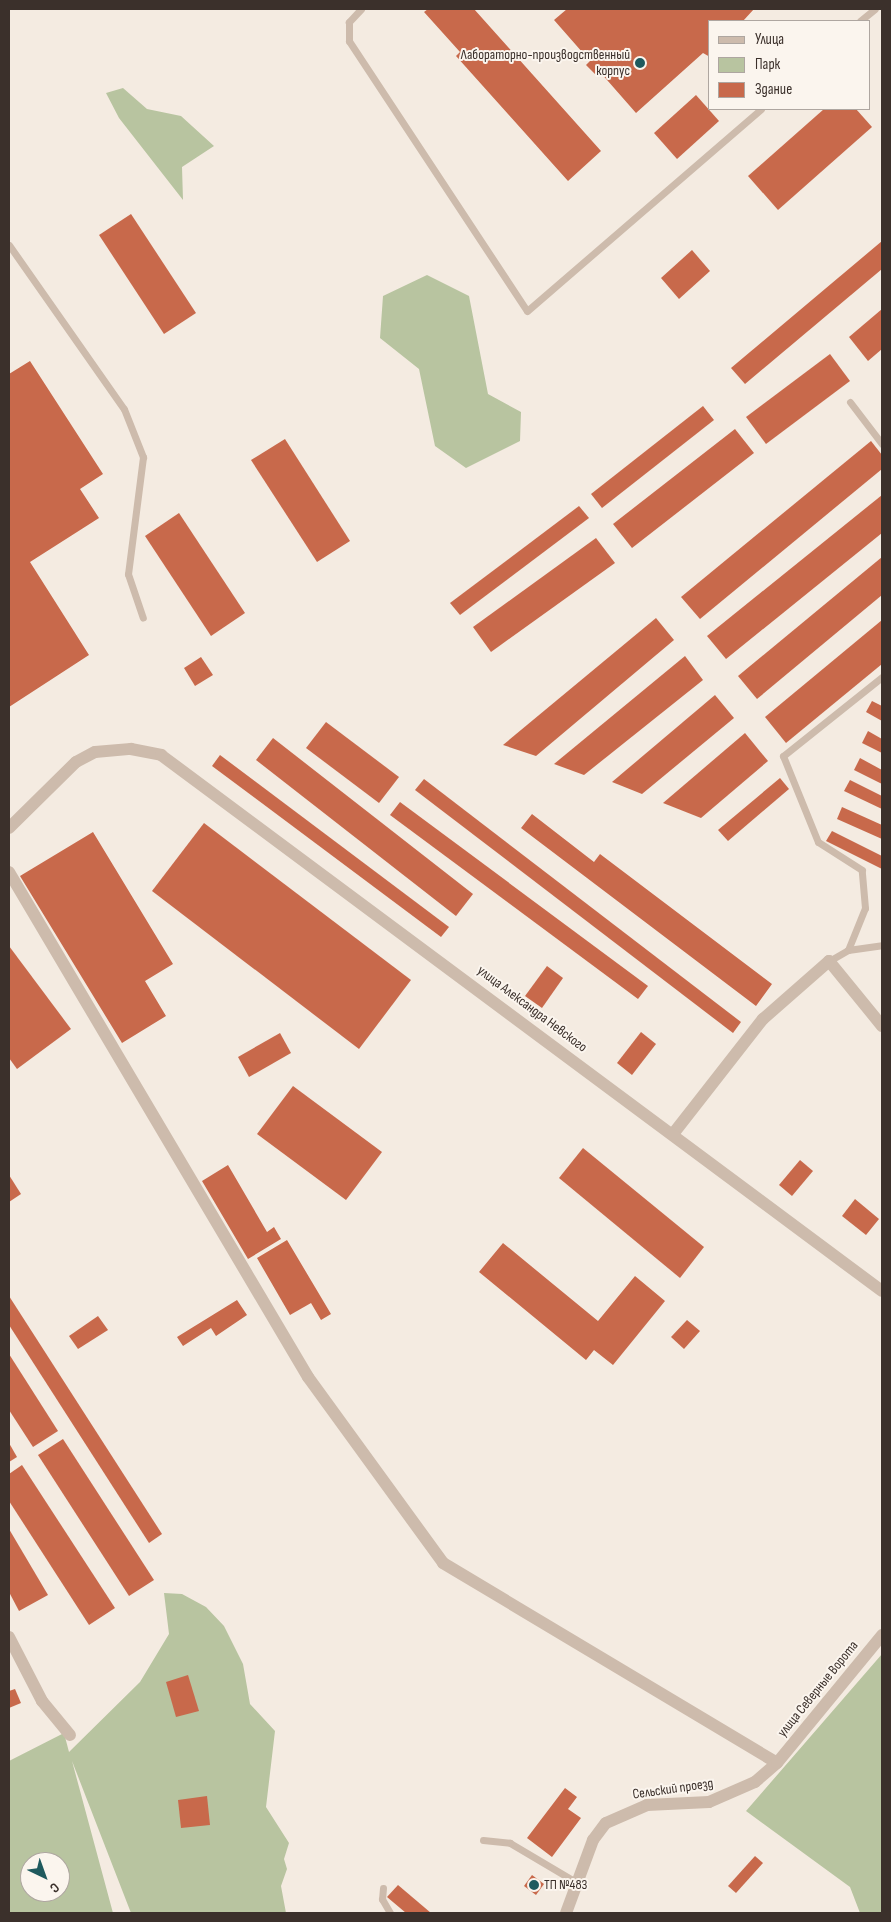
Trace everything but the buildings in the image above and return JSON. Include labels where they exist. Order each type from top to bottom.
[{"type":"street","name":"улица Александра Невского","points":[[9,828],[76,762],[95,752],[131,749],[161,755],[882,1291]]},
{"type":"street","points":[[9,872],[308,1377],[443,1563],[777,1763]]},
{"type":"street","points":[[673,1134],[763,1019],[829,961],[882,1026]]},
{"type":"street","name":"улица Северные Ворота","points":[[777,1763],[882,1635]]},
{"type":"street","points":[[9,1637],[42,1701],[70,1735]]},
{"type":"street","name":"Сельский проезд","points":[[566,1913],[593,1840],[623,1813],[648,1805],[709,1802],[754,1782],[777,1763]]},
{"type":"lane","points":[[361,9],[349,22],[349,41],[528,311],[760,110]]},
{"type":"lane","points":[[861,20],[875,9]]},
{"type":"lane","points":[[9,245],[124,409],[143,457],[128,574],[143,618]]},
{"type":"lane","points":[[850,402],[882,444]]},
{"type":"lane","points":[[848,950],[865,908],[862,870],[818,842],[783,756],[882,677]]},
{"type":"lane","points":[[829,961],[848,950],[882,945]]},
{"type":"lane","points":[[483,1840],[510,1843],[576,1882]]},
{"type":"lane","points":[[383,1888],[382,1899],[390,1913]]},
{"type":"green space","points":[[123,88],[147,109],[181,116],[214,146],[182,167],[183,200],[119,118],[106,93]]},
{"type":"green space","points":[[427,275],[469,296],[488,394],[521,412],[520,441],[466,468],[435,446],[419,369],[380,338],[383,296]]},
{"type":"green space","points":[[164,1593],[182,1594],[206,1607],[224,1626],[243,1664],[250,1704],[275,1731],[266,1807],[289,1843],[284,1859],[287,1869],[281,1886],[286,1913],[131,1913],[72,1761],[113,1913],[9,1913],[9,1761],[64,1733],[69,1752],[140,1682],[169,1634]]},
{"type":"green space","points":[[882,1654],[882,1913],[860,1913],[850,1887],[746,1811]]},
{"type":"place","name":"Лабораторно-производственный корпус","points":[[640,63]]},
{"type":"place","name":"ТП №483","points":[[534,1885]]}]
